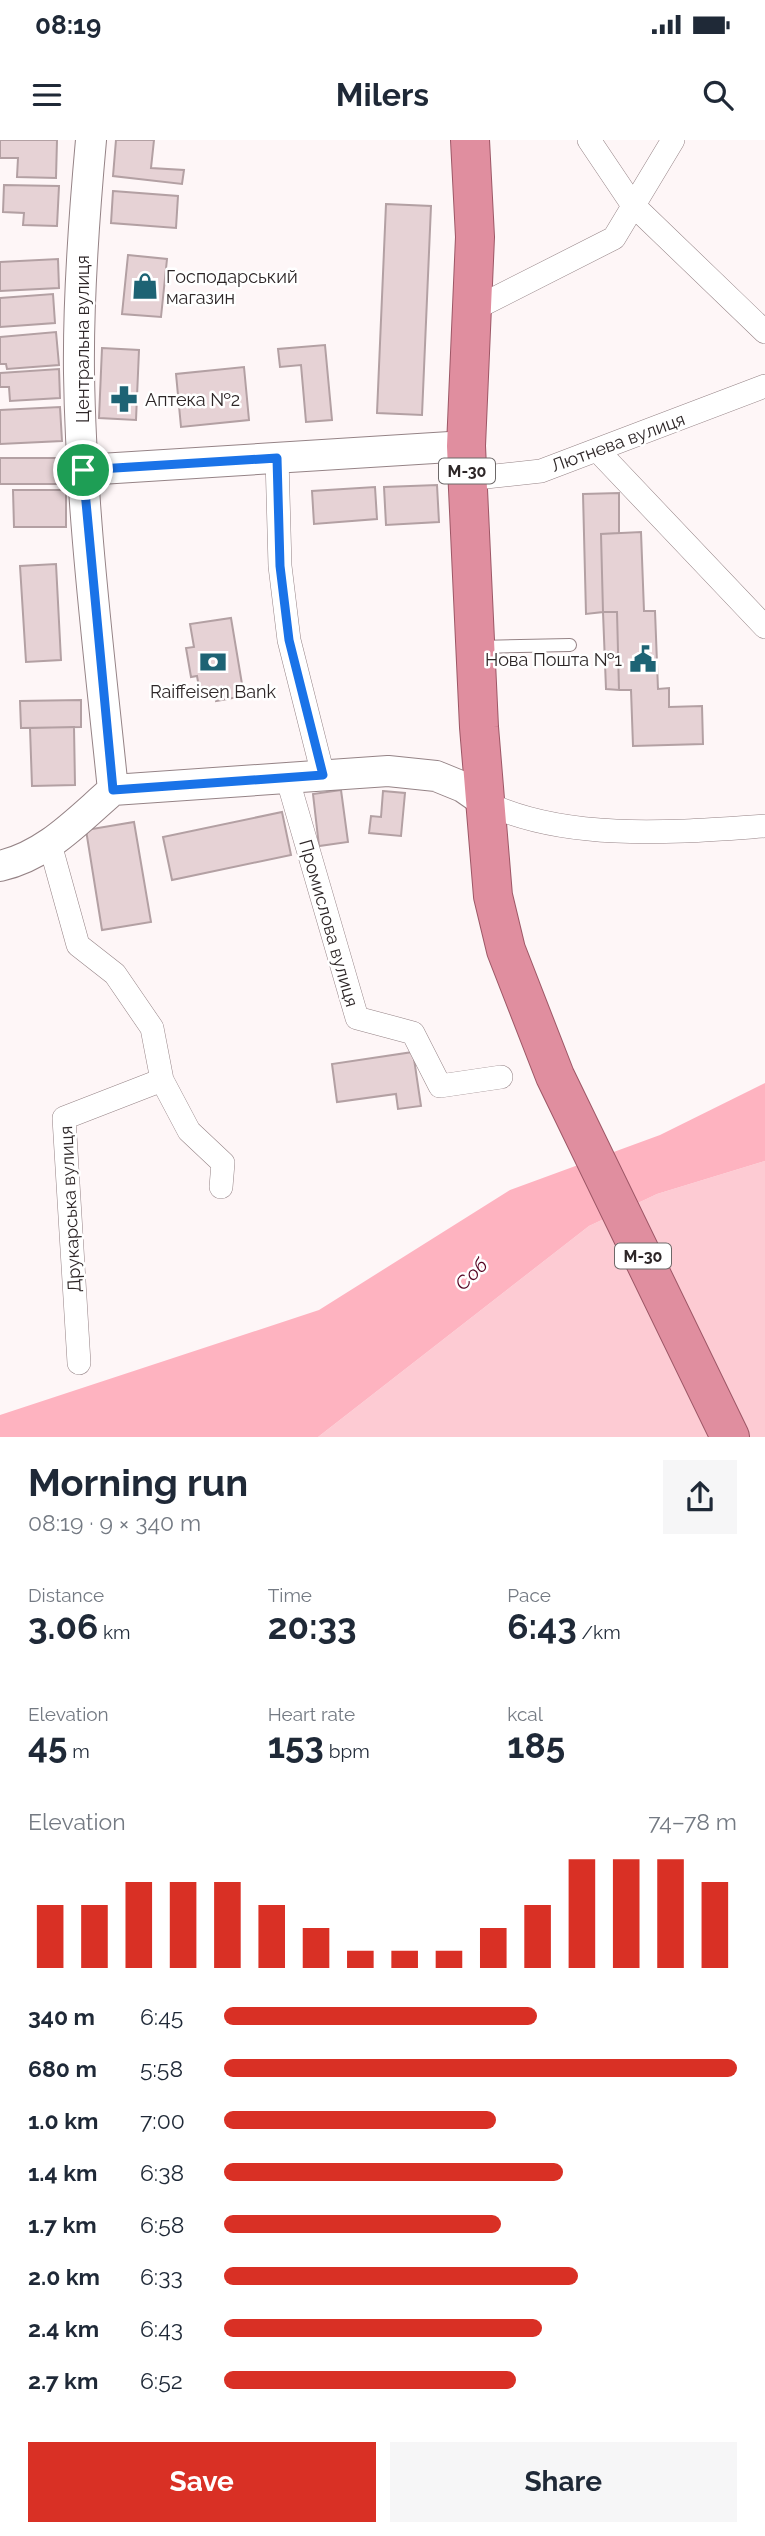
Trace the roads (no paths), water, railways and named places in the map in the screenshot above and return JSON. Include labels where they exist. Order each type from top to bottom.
[{"type":"highway","name":"М-30","points":[[470,140],[475,237],[466,463],[475,648],[493,896],[506,950],[555,1076],[730,1437]]},
{"type":"street","name":"Центральна вулиця","points":[[91,140],[79,328],[83,470],[113,790]]},
{"type":"street","points":[[589,140],[632,204],[765,332]]},
{"type":"street","points":[[472,310],[614,238],[632,204],[673,140]]},
{"type":"street","name":"Лютнева вулиця","points":[[466,463],[541,471],[765,386]]},
{"type":"street","points":[[598,451],[765,627]]},
{"type":"street","points":[[83,470],[277,458],[466,463]]},
{"type":"street","points":[[277,458],[280,566],[289,640],[323,775]]},
{"type":"street","points":[[0,866],[31,857],[113,790],[388,771],[436,776],[463,787],[486,803],[509,814],[535,822],[648,831],[765,826]]},
{"type":"street","name":"Промислова вулиця","points":[[287,777],[357,1018],[413,1033],[440,1086],[501,1077]]},
{"type":"street","points":[[50,844],[78,945],[114,974],[152,1028],[162,1080],[188,1131],[223,1163],[221,1187]]},
{"type":"street","name":"Друкарська вулиця","points":[[79,1363],[64,1118],[162,1080]]},
{"type":"lane","points":[[475,648],[570,645]]},
{"type":"water","name":"Соб","points":[[765,1083],[765,1161],[657,1194],[589,1226],[318,1437],[0,1437],[0,1415],[319,1310],[510,1190],[660,1135]]},
{"type":"place","name":"Господарський магазин","points":[[145,286]]},
{"type":"place","name":"Аптека №2","points":[[124,399]]},
{"type":"place","name":"Нова Пошта №1","points":[[643,659]]},
{"type":"place","name":"Raiffeisen Bank","points":[[213,662]]}]
